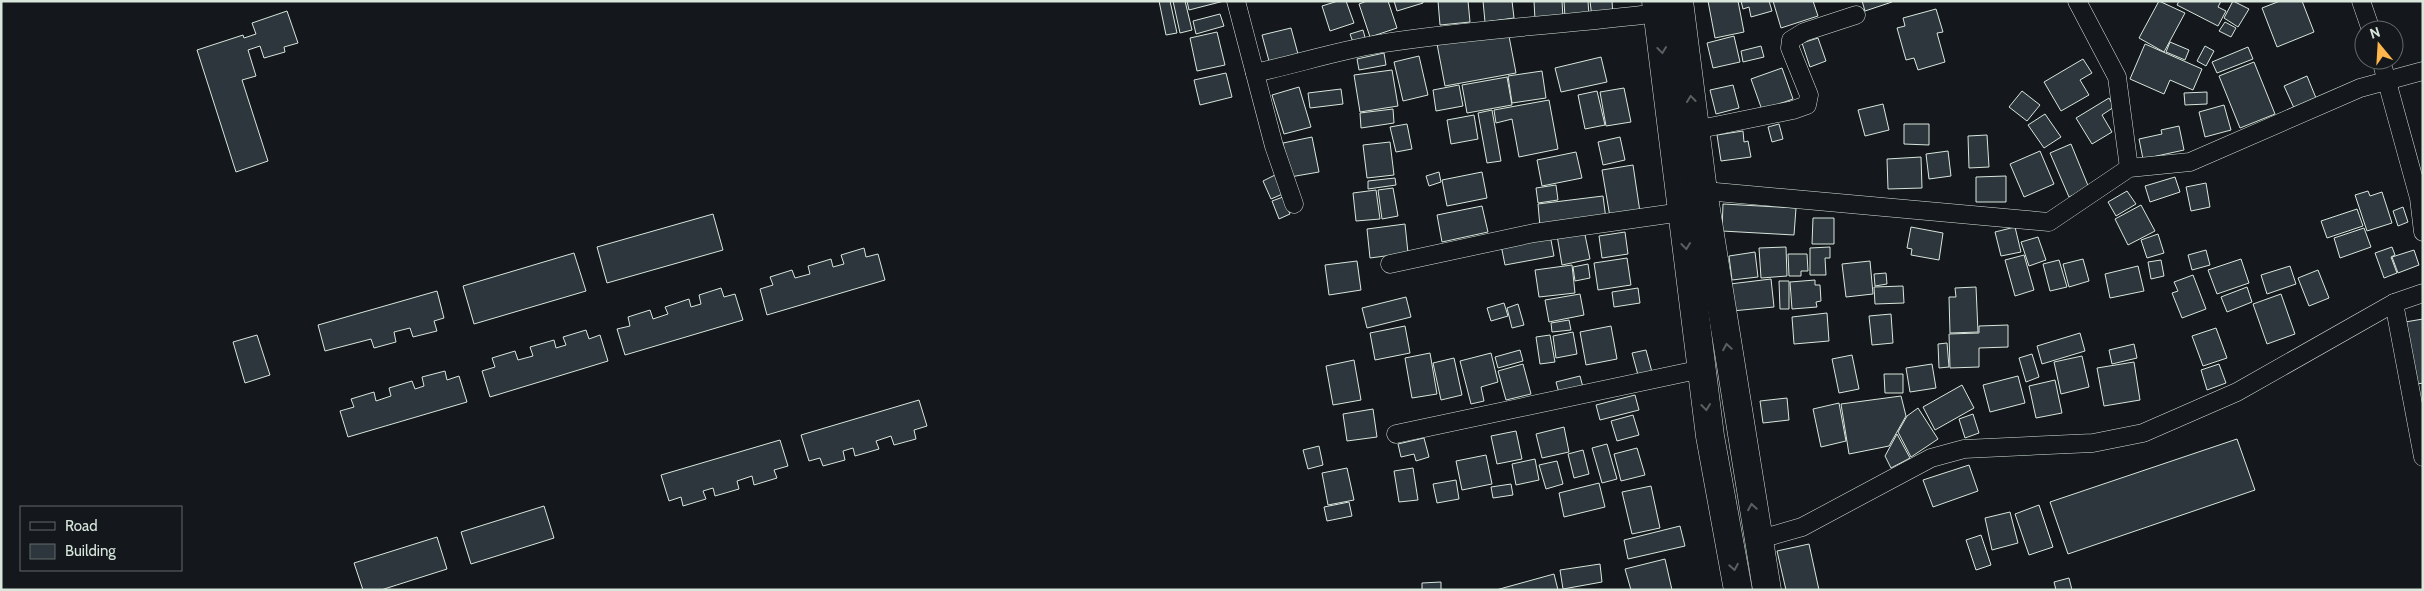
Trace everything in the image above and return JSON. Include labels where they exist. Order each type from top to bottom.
[{"type":"main road","points":[[1664,5],[1695,130],[1688,197],[1767,590]]},
{"type":"main road","points":[[1664,5],[1688,197],[1702,370],[1710,436],[1738,590]]},
{"type":"street","points":[[1236,1],[1274,146],[1294,204]]},
{"type":"street","points":[[2077,1],[2117,77],[2129,168]]},
{"type":"street","points":[[2361,1],[2367,20]]},
{"type":"street","points":[[1256,73],[1376,44],[1498,27],[1571,24],[1664,5]]},
{"type":"street","points":[[1695,130],[1793,110],[1806,105],[1809,95],[1790,48],[1790,40],[1804,32],[1856,15]]},
{"type":"street","points":[[2383,70],[2419,198],[2423,232]]},
{"type":"street","points":[[1390,264],[1688,197],[2049,222],[2129,168],[2190,162],[2360,88],[2423,71]]},
{"type":"street","points":[[1758,540],[1802,527],[1931,458],[1964,448],[2092,443],[2143,433],[2237,392],[2394,303],[2423,293]]},
{"type":"street","points":[[2394,303],[2423,457]]},
{"type":"street","points":[[1396,434],[1702,370]]},
{"type":"building","points":[[1159,1],[1170,1],[1177,33],[1166,35]]},
{"type":"building","points":[[1173,1],[1185,1],[1192,30],[1180,33]]},
{"type":"building","points":[[1187,1],[1224,1],[1189,10]]},
{"type":"building","points":[[1338,1],[1346,1],[1354,23],[1330,31],[1322,6]]},
{"type":"building","points":[[1367,1],[1388,1],[1397,28],[1370,37],[1359,4]]},
{"type":"building","points":[[1394,1],[1423,1],[1423,3],[1397,11]]},
{"type":"building","points":[[1438,1],[1468,1],[1470,22],[1440,25]]},
{"type":"building","points":[[1483,1],[1512,1],[1514,18],[1485,22]]},
{"type":"building","points":[[1534,1],[1562,1],[1563,18],[1535,20]]},
{"type":"building","points":[[1564,1],[1588,1],[1589,16],[1565,18]]},
{"type":"building","points":[[1590,1],[1612,1],[1613,16],[1592,18]]},
{"type":"building","points":[[1708,1],[1738,1],[1744,32],[1715,38]]},
{"type":"building","points":[[1741,1],[1769,1],[1772,11],[1751,17],[1749,7],[1743,9]]},
{"type":"building","points":[[1773,1],[1813,1],[1818,16],[1781,28]]},
{"type":"building","points":[[1862,1],[1892,1],[1892,2],[1865,11]]},
{"type":"building","points":[[2159,1],[2185,13],[2164,52],[2139,38]]},
{"type":"building","points":[[2179,1],[2221,1],[2218,7],[2226,11],[2218,26],[2177,5]]},
{"type":"building","points":[[2233,1],[2249,9],[2238,27],[2224,18]]},
{"type":"building","points":[[2280,1],[2302,1],[2314,32],[2277,47],[2262,8]]},
{"type":"building","points":[[1936,9],[1943,32],[1937,33],[1945,62],[1918,70],[1914,58],[1906,60],[1897,28],[1905,26],[1903,18]]},
{"type":"building","points":[[287,11],[298,43],[284,47],[285,52],[264,58],[260,46],[248,50],[256,76],[242,80],[268,161],[236,172],[197,50],[243,35],[244,38],[256,34],[252,23]]},
{"type":"building","points":[[1220,14],[1224,26],[1196,34],[1193,21]]},
{"type":"building","points":[[2225,22],[2236,28],[2231,37],[2219,31]]},
{"type":"building","points":[[1291,28],[1298,54],[1269,61],[1262,35]]},
{"type":"building","points":[[1363,30],[1366,41],[1354,45],[1350,34]]},
{"type":"building","points":[[1508,31],[1516,73],[1445,86],[1437,44]]},
{"type":"building","points":[[1217,32],[1225,65],[1197,71],[1190,38]]},
{"type":"building","points":[[1734,36],[1740,62],[1713,68],[1707,43]]},
{"type":"building","points":[[1818,38],[1826,61],[1810,67],[1802,43]]},
{"type":"building","points":[[2170,42],[2189,50],[2185,60],[2166,52]]},
{"type":"building","points":[[2145,44],[2202,69],[2193,90],[2170,80],[2164,94],[2130,79]]},
{"type":"building","points":[[1761,46],[1764,57],[1743,62],[1741,51]]},
{"type":"building","points":[[2205,46],[2214,51],[2206,66],[2197,61]]},
{"type":"building","points":[[2248,47],[2253,59],[2217,73],[2212,62]]},
{"type":"building","points":[[1384,53],[1386,65],[1359,70],[1357,59]]},
{"type":"building","points":[[1419,56],[1428,95],[1403,101],[1394,62]]},
{"type":"building","points":[[1601,57],[1607,82],[1561,92],[1555,68]]},
{"type":"building","points":[[2083,59],[2092,73],[2080,80],[2089,95],[2061,111],[2044,82]]},
{"type":"building","points":[[2254,62],[2275,114],[2240,128],[2219,76]]},
{"type":"building","points":[[1782,68],[1793,99],[1762,110],[1751,79]]},
{"type":"building","points":[[1392,70],[1398,106],[1360,112],[1354,75]]},
{"type":"building","points":[[1542,71],[1546,98],[1512,103],[1508,76]]},
{"type":"building","points":[[1226,73],[1232,97],[1200,105],[1194,80]]},
{"type":"building","points":[[2307,76],[2316,98],[2294,108],[2284,86]]},
{"type":"building","points":[[1507,77],[1512,105],[1467,113],[1462,85]]},
{"type":"building","points":[[1459,85],[1463,106],[1436,111],[1433,90]]},
{"type":"building","points":[[1733,85],[1739,108],[1716,114],[1710,90]]},
{"type":"building","points":[[1299,87],[1311,127],[1284,134],[1272,95]]},
{"type":"building","points":[[1624,88],[1631,122],[1606,126],[1600,92]]},
{"type":"building","points":[[1341,89],[1343,104],[1310,108],[1308,93]]},
{"type":"building","points":[[1597,91],[1605,125],[1585,129],[1578,95]]},
{"type":"building","points":[[2022,91],[2040,105],[2027,121],[2009,107]]},
{"type":"building","points":[[2207,92],[2207,104],[2185,105],[2184,93]]},
{"type":"building","points":[[2109,98],[2114,107],[2102,115],[2112,132],[2092,144],[2076,118]]},
{"type":"building","points":[[1549,100],[1558,149],[1519,157],[1512,119],[1496,123],[1494,110]]},
{"type":"building","points":[[1883,104],[1889,130],[1865,136],[1858,110]]},
{"type":"building","points":[[2224,105],[2231,130],[2205,137],[2199,112]]},
{"type":"building","points":[[1393,109],[1394,123],[1361,128],[1360,113]]},
{"type":"building","points":[[1492,110],[1501,161],[1487,163],[1478,113]]},
{"type":"building","points":[[2045,114],[2061,137],[2044,148],[2028,125]]},
{"type":"building","points":[[1474,115],[1478,139],[1451,144],[1447,120]]},
{"type":"building","points":[[1407,124],[1412,149],[1396,152],[1390,127]]},
{"type":"building","points":[[1779,124],[1783,139],[1772,142],[1768,127]]},
{"type":"building","points":[[1904,124],[1929,124],[1929,145],[1904,144]]},
{"type":"building","points":[[2179,126],[2184,150],[2143,159],[2139,139],[2162,134],[2161,130]]},
{"type":"building","points":[[1743,131],[1744,142],[1748,141],[1751,157],[1721,161],[1717,135]]},
{"type":"building","points":[[1987,135],[1989,167],[1969,168],[1968,136]]},
{"type":"building","points":[[1312,137],[1319,172],[1290,177],[1283,143]]},
{"type":"building","points":[[1620,137],[1625,160],[1603,165],[1598,142]]},
{"type":"building","points":[[1390,142],[1394,175],[1367,178],[1363,145]]},
{"type":"building","points":[[2071,144],[2089,188],[2069,197],[2050,153]]},
{"type":"building","points":[[1948,151],[1951,176],[1929,179],[1926,154]]},
{"type":"building","points":[[2040,151],[2054,184],[2024,197],[2010,164]]},
{"type":"building","points":[[1576,152],[1582,178],[1542,186],[1537,160]]},
{"type":"building","points":[[1921,157],[1922,188],[1888,189],[1887,159]]},
{"type":"building","points":[[1633,165],[1640,212],[1610,217],[1602,170]]},
{"type":"building","points":[[1439,172],[1441,182],[1429,186],[1426,176]]},
{"type":"building","points":[[1482,172],[1487,198],[1447,206],[1442,180]]},
{"type":"building","points":[[1277,174],[1285,193],[1271,199],[1263,181]]},
{"type":"building","points":[[2006,176],[2006,202],[1976,202],[1976,177]]},
{"type":"building","points":[[2175,177],[2180,192],[2150,202],[2145,186]]},
{"type":"building","points":[[1395,178],[1396,185],[1368,189],[1368,181]]},
{"type":"building","points":[[2206,183],[2210,207],[2191,211],[2186,187]]},
{"type":"building","points":[[1556,185],[1558,200],[1538,203],[1536,188]]},
{"type":"building","points":[[1393,188],[1398,216],[1382,219],[1378,190]]},
{"type":"building","points":[[1376,190],[1380,219],[1356,221],[1353,193]]},
{"type":"building","points":[[2127,191],[2136,204],[2116,216],[2108,202]]},
{"type":"building","points":[[2368,191],[2370,196],[2382,192],[2392,223],[2367,231],[2355,195]]},
{"type":"building","points":[[1603,196],[1606,219],[1540,227],[1538,204]]},
{"type":"building","points":[[1283,197],[1290,214],[1279,219],[1272,201]]},
{"type":"building","points":[[1723,204],[1796,208],[1794,235],[1722,231]]},
{"type":"building","points":[[2141,205],[2155,231],[2128,245],[2115,219]]},
{"type":"building","points":[[1482,206],[1488,232],[1442,242],[1437,215]]},
{"type":"building","points":[[2403,207],[2408,222],[2398,226],[2393,211]]},
{"type":"building","points":[[2357,209],[2363,226],[2327,238],[2321,221]]},
{"type":"building","points":[[713,214],[723,250],[607,283],[597,247]]},
{"type":"building","points":[[1813,218],[1834,218],[1834,244],[1812,244]]},
{"type":"building","points":[[1405,224],[1408,253],[1370,258],[1367,229]]},
{"type":"building","points":[[1911,227],[1943,233],[1939,260],[1911,255],[1912,249],[1907,248]]},
{"type":"building","points":[[2015,227],[2021,252],[2001,256],[1995,232]]},
{"type":"building","points":[[2364,228],[2371,247],[2340,258],[2334,238]]},
{"type":"building","points":[[1584,230],[1590,259],[1562,265],[1557,235]]},
{"type":"building","points":[[1625,232],[1628,254],[1602,258],[1599,236]]},
{"type":"building","points":[[2158,234],[2164,253],[2147,258],[2141,240]]},
{"type":"building","points":[[1550,235],[1554,256],[1505,265],[1501,245]]},
{"type":"building","points":[[2038,237],[2046,260],[2029,266],[2021,242]]},
{"type":"building","points":[[1786,247],[1787,276],[1761,278],[1759,248]]},
{"type":"building","points":[[1830,247],[1830,258],[1825,258],[1826,275],[1810,275],[1810,248]]},
{"type":"building","points":[[2392,247],[2395,255],[2391,257],[2397,273],[2384,278],[2375,253]]},
{"type":"building","points":[[864,248],[866,257],[878,254],[885,280],[767,315],[760,289],[773,285],[770,277],[792,270],[795,278],[810,274],[808,266],[831,259],[833,267],[844,264],[841,255]]},
{"type":"building","points":[[2206,250],[2210,265],[2192,270],[2188,255]]},
{"type":"building","points":[[2414,250],[2419,265],[2398,273],[2392,257]]},
{"type":"building","points":[[1755,252],[1758,277],[1732,280],[1729,256]]},
{"type":"building","points":[[574,253],[586,291],[474,324],[463,286]]},
{"type":"building","points":[[1788,254],[1807,254],[1808,271],[1801,271],[1801,276],[1789,276]]},
{"type":"building","points":[[2024,255],[2034,290],[2015,296],[2005,260]]},
{"type":"building","points":[[1627,258],[1631,285],[1598,290],[1594,263]]},
{"type":"building","points":[[2083,259],[2089,281],[2069,287],[2063,264]]},
{"type":"building","points":[[2241,259],[2249,283],[2217,294],[2208,270]]},
{"type":"building","points":[[2059,260],[2067,287],[2050,291],[2043,264]]},
{"type":"building","points":[[2161,260],[2164,276],[2151,279],[2148,262]]},
{"type":"building","points":[[1357,261],[1361,290],[1329,295],[1325,265]]},
{"type":"building","points":[[1870,261],[1873,294],[1846,297],[1842,264]]},
{"type":"building","points":[[1588,264],[1590,278],[1575,281],[1573,267]]},
{"type":"building","points":[[1572,265],[1575,293],[1539,297],[1535,270]]},
{"type":"building","points":[[2138,266],[2144,291],[2110,298],[2105,274]]},
{"type":"building","points":[[2290,266],[2296,284],[2267,294],[2261,275]]},
{"type":"building","points":[[2318,270],[2329,298],[2309,306],[2298,278]]},
{"type":"building","points":[[1886,273],[1887,284],[1875,286],[1874,274]]},
{"type":"building","points":[[2193,275],[2206,309],[2182,318],[2172,293],[2178,291],[2174,282]]},
{"type":"building","points":[[1771,279],[1774,307],[1732,311],[1730,284]]},
{"type":"building","points":[[1815,280],[1815,285],[1820,285],[1821,301],[1816,302],[1817,307],[1792,309],[1790,282]]},
{"type":"building","points":[[1779,281],[1789,281],[1789,309],[1780,309]]},
{"type":"building","points":[[1903,286],[1904,303],[1875,304],[1874,287]]},
{"type":"building","points":[[1976,287],[1978,332],[1950,333],[1949,297],[1956,297],[1955,288]]},
{"type":"building","points":[[2247,287],[2252,302],[2227,312],[2221,297]]},
{"type":"building","points":[[721,288],[724,297],[735,294],[743,320],[625,355],[617,329],[630,326],[628,317],[650,310],[653,319],[668,314],[665,307],[689,299],[691,307],[701,304],[699,295]]},
{"type":"building","points":[[1638,288],[1640,303],[1614,307],[1612,292]]},
{"type":"building","points":[[437,291],[444,318],[434,321],[437,331],[413,337],[410,328],[394,332],[396,342],[374,348],[371,339],[325,351],[318,325]]},
{"type":"building","points":[[1580,294],[1584,315],[1549,322],[1545,300]]},
{"type":"building","points":[[2281,294],[2295,334],[2267,344],[2253,304]]},
{"type":"building","points":[[1406,297],[1411,317],[1367,328],[1362,308]]},
{"type":"building","points":[[1504,303],[1508,316],[1491,321],[1487,308]]},
{"type":"building","points":[[1518,304],[1524,325],[1512,328],[1507,308]]},
{"type":"building","points":[[1827,313],[1829,341],[1794,344],[1792,317]]},
{"type":"building","points":[[1891,314],[1893,343],[1872,345],[1869,316]]},
{"type":"building","points":[[2423,319],[2423,383],[2417,384],[2405,322]]},
{"type":"building","points":[[1569,320],[1571,330],[1552,332],[1551,323]]},
{"type":"building","points":[[2008,325],[2008,347],[1979,348],[1979,367],[1950,368],[1949,334],[1979,333],[1979,326]]},
{"type":"building","points":[[1405,326],[1410,353],[1375,360],[1370,333]]},
{"type":"building","points":[[1611,326],[1617,359],[1586,365],[1580,332]]},
{"type":"building","points":[[2216,328],[2227,358],[2203,366],[2192,336]]},
{"type":"building","points":[[586,330],[589,339],[600,335],[608,361],[490,397],[482,371],[495,367],[492,358],[515,351],[518,360],[533,356],[530,347],[554,340],[556,348],[566,345],[563,337]]},
{"type":"building","points":[[1573,332],[1577,354],[1556,358],[1553,336]]},
{"type":"building","points":[[2080,333],[2085,351],[2042,364],[2037,346]]},
{"type":"building","points":[[257,335],[270,375],[245,383],[233,342]]},
{"type":"building","points":[[1550,335],[1555,362],[1540,364],[1536,337]]},
{"type":"building","points":[[1947,343],[1949,367],[1939,368],[1938,344]]},
{"type":"building","points":[[2134,344],[2137,358],[2112,364],[2109,350]]},
{"type":"building","points":[[1520,350],[1523,361],[1498,368],[1495,357]]},
{"type":"building","points":[[1646,350],[1652,372],[1638,375],[1632,353]]},
{"type":"building","points":[[1430,353],[1437,394],[1412,398],[1405,358]]},
{"type":"building","points":[[1491,353],[1498,382],[1481,387],[1484,401],[1471,404],[1460,361]]},
{"type":"building","points":[[2032,354],[2039,377],[2026,382],[2019,358]]},
{"type":"building","points":[[1852,355],[1859,389],[1839,393],[1832,359]]},
{"type":"building","points":[[2082,356],[2089,387],[2061,394],[2054,362]]},
{"type":"building","points":[[1454,358],[1462,395],[1441,400],[1433,363]]},
{"type":"building","points":[[1354,360],[1361,400],[1333,405],[1326,366]]},
{"type":"building","points":[[2134,362],[2140,400],[2104,406],[2097,368]]},
{"type":"building","points":[[1523,364],[1531,394],[1506,400],[1498,371]]},
{"type":"building","points":[[1932,364],[1936,388],[1910,392],[1906,368]]},
{"type":"building","points":[[2219,364],[2226,383],[2207,390],[2201,370]]},
{"type":"building","points":[[445,371],[447,380],[459,376],[467,402],[348,437],[340,411],[354,407],[351,399],[374,392],[376,401],[391,396],[389,388],[412,381],[415,389],[424,386],[422,377]]},
{"type":"building","points":[[1884,374],[1903,374],[1903,393],[1885,393]]},
{"type":"building","points":[[1580,376],[1584,391],[1560,397],[1556,382]]},
{"type":"building","points":[[2018,376],[2025,403],[1990,412],[1983,385]]},
{"type":"building","points":[[2055,380],[2062,413],[2036,418],[2029,386]]},
{"type":"building","points":[[1962,385],[1974,408],[1935,430],[1923,407]]},
{"type":"building","points":[[1635,395],[1639,410],[1600,420],[1596,405]]},
{"type":"building","points":[[1901,396],[1906,416],[1889,446],[1849,454],[1841,404]]},
{"type":"building","points":[[1787,398],[1789,420],[1763,423],[1760,401]]},
{"type":"building","points":[[919,400],[927,426],[914,430],[916,439],[894,445],[891,436],[876,441],[879,449],[855,456],[853,448],[843,451],[845,460],[823,466],[820,458],[809,461],[801,435]]},
{"type":"building","points":[[1839,403],[1846,441],[1821,447],[1813,409]]},
{"type":"building","points":[[1918,408],[1938,439],[1911,457],[1898,432],[1907,416]]},
{"type":"building","points":[[1373,409],[1377,437],[1347,441],[1343,414]]},
{"type":"building","points":[[1973,414],[1979,433],[1965,438],[1959,419]]},
{"type":"building","points":[[1633,415],[1639,435],[1617,441],[1611,421]]},
{"type":"building","points":[[1564,427],[1569,452],[1542,458],[1536,434]]},
{"type":"building","points":[[1516,431],[1522,459],[1497,464],[1491,436]]},
{"type":"building","points":[[1897,434],[1910,458],[1891,468],[1885,456]]},
{"type":"building","points":[[1424,438],[1429,457],[1416,461],[1414,454],[1401,457],[1398,444]]},
{"type":"building","points":[[2237,439],[2255,490],[2068,554],[2050,502]]},
{"type":"building","points":[[780,440],[788,466],[774,470],[777,478],[754,485],[752,476],[737,481],[739,489],[715,496],[713,488],[703,491],[706,499],[683,506],[681,497],[669,501],[661,475]]},
{"type":"building","points":[[1607,444],[1617,479],[1602,483],[1592,448]]},
{"type":"building","points":[[1319,446],[1323,465],[1308,469],[1303,450]]},
{"type":"building","points":[[1637,448],[1645,475],[1621,481],[1614,454]]},
{"type":"building","points":[[1583,450],[1589,474],[1574,478],[1568,454]]},
{"type":"building","points":[[1486,455],[1492,484],[1462,490],[1456,461]]},
{"type":"building","points":[[1535,459],[1539,480],[1516,485],[1512,464]]},
{"type":"building","points":[[1557,461],[1563,484],[1546,489],[1539,465]]},
{"type":"building","points":[[1969,465],[1978,491],[1933,507],[1923,480]]},
{"type":"building","points":[[1347,468],[1354,500],[1328,505],[1322,473]]},
{"type":"building","points":[[1413,468],[1418,500],[1399,502],[1394,471]]},
{"type":"building","points":[[1456,480],[1459,499],[1437,503],[1433,484]]},
{"type":"building","points":[[1599,483],[1605,507],[1564,517],[1559,493]]},
{"type":"building","points":[[1511,484],[1513,495],[1493,498],[1491,487]]},
{"type":"building","points":[[1651,486],[1660,528],[1632,534],[1622,492]]},
{"type":"building","points":[[1349,502],[1352,516],[1327,521],[1324,507]]},
{"type":"building","points":[[2039,505],[2053,547],[2029,555],[2015,514]]},
{"type":"building","points":[[544,506],[554,538],[471,564],[461,532]]},
{"type":"building","points":[[2010,512],[2018,543],[1992,550],[1985,518]]},
{"type":"building","points":[[1680,526],[1685,546],[1628,559],[1624,540]]},
{"type":"building","points":[[1981,535],[1991,565],[1976,570],[1966,540]]},
{"type":"building","points":[[437,537],[447,569],[381,590],[363,590],[354,563]]},
{"type":"building","points":[[1809,544],[1819,590],[1786,590],[1777,551]]},
{"type":"building","points":[[1665,559],[1672,590],[1631,590],[1625,569]]},
{"type":"building","points":[[1600,564],[1602,582],[1563,589],[1560,570]]},
{"type":"building","points":[[1554,574],[1558,590],[1496,590]]},
{"type":"building","points":[[2069,578],[2072,590],[2056,590],[2054,582]]},
{"type":"building","points":[[1441,582],[1441,590],[1422,590],[1422,583]]}]
